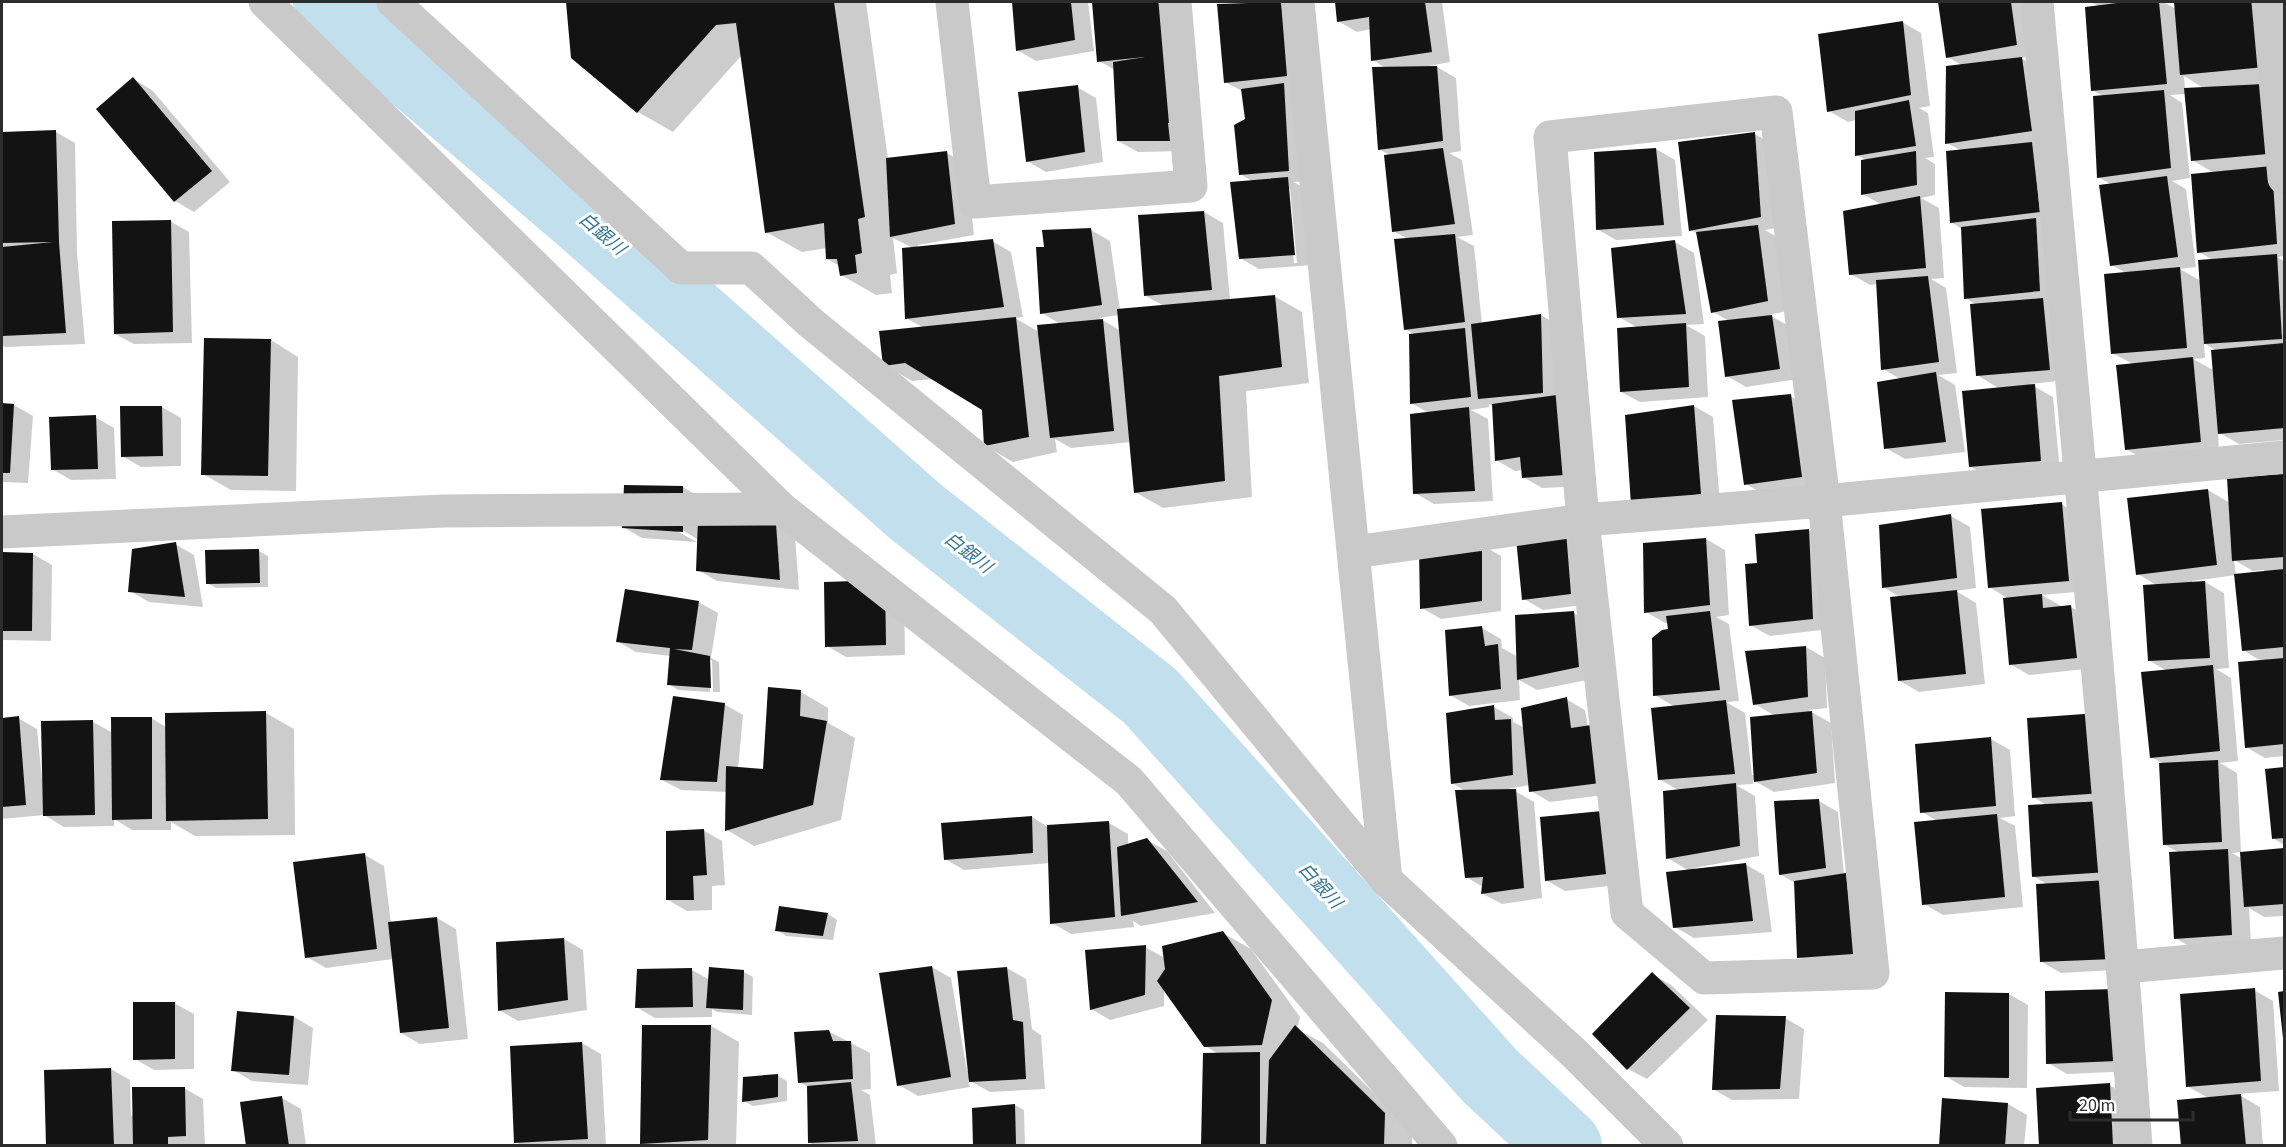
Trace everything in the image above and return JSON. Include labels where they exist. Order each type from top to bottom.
[{"type":"street","points":[[265,2],[782,509],[1129,782],[1441,1146]]},
{"type":"street","points":[[393,2],[681,268],[752,267],[811,323],[1163,610],[1386,880],[1574,1053],[1667,1146]]},
{"type":"street","points":[[951,2],[975,202],[1191,186],[1175,2]]},
{"type":"street","points":[[1298,2],[1386,880]]},
{"type":"street","points":[[2037,2],[2081,475],[2136,1146]]},
{"type":"street","points":[[2268,2],[2284,178]]},
{"type":"street","points":[[1776,112],[1824,501],[1873,973],[1704,978],[1627,913],[1583,520],[1550,137],[1776,112]]},
{"type":"street","points":[[1354,552],[1583,520],[1824,501],[2284,457]]},
{"type":"street","points":[[2,532],[443,511],[782,509]]},
{"type":"street","points":[[2123,967],[2284,953]]},
{"type":"building","points":[[566,2],[834,2],[865,217],[858,219],[862,253],[855,255],[857,273],[840,276],[837,259],[826,259],[824,223],[765,233],[736,23],[716,25],[637,113],[571,58]]},
{"type":"building","points":[[1012,2],[1071,2],[1075,40],[1016,51]]},
{"type":"building","points":[[1092,2],[1160,2],[1178,121],[1168,123],[1170,141],[1117,141],[1113,62],[1145,57],[1097,62]]},
{"type":"building","points":[[1281,2],[1287,76],[1224,83],[1217,4]]},
{"type":"building","points":[[1335,2],[1425,2],[1432,52],[1371,61],[1369,17],[1337,22]]},
{"type":"building","points":[[1938,2],[2011,2],[2017,45],[1946,58]]},
{"type":"building","points":[[2125,2],[2159,2],[2167,84],[2091,91],[2085,7]]},
{"type":"building","points":[[2174,2],[2259,2],[2265,67],[2180,75]]},
{"type":"building","points":[[1903,21],[1911,95],[1827,112],[1818,34]]},
{"type":"building","points":[[2022,57],[2032,131],[1945,144],[1946,66]]},
{"type":"building","points":[[1437,66],[1443,141],[1378,150],[1372,67]]},
{"type":"building","points":[[133,77],[212,171],[174,202],[96,109]]},
{"type":"building","points":[[1284,83],[1289,171],[1239,175],[1234,125],[1245,119],[1241,89]]},
{"type":"building","points":[[2264,84],[2268,154],[2191,161],[2184,88]]},
{"type":"building","points":[[1078,85],[1085,152],[1026,162],[1018,92]]},
{"type":"building","points":[[2164,90],[2171,168],[2097,178],[2093,96]]},
{"type":"building","points":[[1909,100],[1916,146],[1855,156],[1855,111]]},
{"type":"building","points":[[56,130],[59,242],[66,333],[2,336],[2,247],[53,242],[2,243],[2,132]]},
{"type":"building","points":[[1755,132],[1761,217],[1689,231],[1678,142]]},
{"type":"building","points":[[2032,142],[2040,212],[1950,223],[1946,151]]},
{"type":"building","points":[[1443,148],[1455,224],[1392,232],[1384,155]]},
{"type":"building","points":[[1656,148],[1664,225],[1596,230],[1594,152]]},
{"type":"building","points":[[947,151],[955,224],[890,237],[886,158]]},
{"type":"building","points":[[1916,151],[1917,185],[1861,195],[1861,160]]},
{"type":"building","points":[[2272,166],[2277,244],[2197,253],[2191,174]]},
{"type":"building","points":[[2167,176],[2178,257],[2110,266],[2099,185]]},
{"type":"building","points":[[1288,177],[1295,255],[1239,259],[1230,182]]},
{"type":"building","points":[[1920,196],[1926,268],[1849,275],[1843,211]]},
{"type":"building","points":[[1204,211],[1212,290],[1144,296],[1138,215]]},
{"type":"building","points":[[2036,218],[2040,291],[1964,299],[1961,227]]},
{"type":"building","points":[[171,220],[173,332],[114,334],[112,221]]},
{"type":"building","points":[[1758,225],[1768,301],[1711,313],[1696,232]]},
{"type":"building","points":[[1091,228],[1102,305],[1040,314],[1036,247],[1044,247],[1042,230]]},
{"type":"building","points":[[1455,234],[1465,322],[1404,330],[1394,239]]},
{"type":"building","points":[[993,239],[1004,307],[905,319],[902,248]]},
{"type":"building","points":[[1675,240],[1686,314],[1617,318],[1611,248]]},
{"type":"building","points":[[2277,254],[2282,339],[2204,344],[2198,260]]},
{"type":"building","points":[[2180,267],[2187,348],[2111,354],[2104,274]]},
{"type":"building","points":[[1928,276],[1939,362],[1881,370],[1876,280]]},
{"type":"building","points":[[1275,295],[1282,367],[1219,376],[1225,481],[1134,493],[1117,309]]},
{"type":"building","points":[[2043,298],[2050,370],[1976,376],[1970,304]]},
{"type":"building","points":[[1541,314],[1543,393],[1478,399],[1471,324]]},
{"type":"building","points":[[1772,315],[1780,369],[1725,377],[1718,321]]},
{"type":"building","points":[[1016,317],[1029,437],[984,446],[982,410],[905,363],[883,366],[879,331]]},
{"type":"building","points":[[1103,319],[1114,431],[1050,438],[1037,325]]},
{"type":"building","points":[[1686,323],[1689,387],[1620,392],[1617,328]]},
{"type":"building","points":[[1465,328],[1471,397],[1410,404],[1409,334]]},
{"type":"building","points":[[204,338],[271,339],[268,476],[201,475]]},
{"type":"building","points":[[2284,343],[2284,428],[2218,434],[2211,350]]},
{"type":"building","points":[[2193,357],[2201,442],[2125,450],[2116,365]]},
{"type":"building","points":[[1936,372],[1946,442],[1884,449],[1877,382]]},
{"type":"building","points":[[2035,384],[2041,461],[1969,467],[1962,391]]},
{"type":"building","points":[[1791,394],[1802,477],[1744,485],[1732,400]]},
{"type":"building","points":[[1557,395],[1565,475],[1522,478],[1520,457],[1495,461],[1492,404]]},
{"type":"building","points":[[2,403],[14,404],[10,473],[2,473]]},
{"type":"building","points":[[1694,405],[1701,494],[1631,505],[1625,415]]},
{"type":"building","points":[[120,406],[162,406],[163,456],[121,457]]},
{"type":"building","points":[[1469,407],[1475,491],[1413,494],[1410,414]]},
{"type":"building","points":[[96,415],[98,469],[51,470],[49,417]]},
{"type":"building","points":[[2284,474],[2284,557],[2232,561],[2227,478]]},
{"type":"building","points":[[624,485],[683,486],[683,532],[622,528]]},
{"type":"building","points":[[2208,489],[2217,565],[2136,575],[2127,498]]},
{"type":"building","points":[[699,494],[774,495],[780,580],[696,571]]},
{"type":"building","points":[[2062,502],[2069,581],[1988,588],[1981,509]]},
{"type":"building","points":[[1951,514],[1957,578],[1882,588],[1879,525]]},
{"type":"building","points":[[1809,529],[1813,619],[1749,626],[1745,564],[1757,563],[1755,534]]},
{"type":"building","points":[[1566,531],[1571,594],[1522,600],[1516,538]]},
{"type":"building","points":[[1706,538],[1710,605],[1644,613],[1643,543]]},
{"type":"building","points":[[176,542],[185,597],[128,592],[132,549]]},
{"type":"building","points":[[1482,544],[1482,601],[1420,609],[1419,549]]},
{"type":"building","points":[[259,549],[260,583],[206,584],[205,550]]},
{"type":"building","points":[[2,552],[33,553],[32,631],[2,631]]},
{"type":"building","points":[[2284,569],[2284,647],[2242,651],[2234,574]]},
{"type":"building","points":[[885,580],[886,645],[825,647],[824,582]]},
{"type":"building","points":[[2205,581],[2210,658],[2148,661],[2143,585]]},
{"type":"building","points":[[625,589],[699,601],[692,650],[674,649],[710,656],[711,688],[667,685],[670,648],[616,642]]},
{"type":"building","points":[[1957,590],[1966,674],[1898,681],[1890,597]]},
{"type":"building","points":[[2042,594],[2043,608],[2071,605],[2077,658],[2009,665],[2003,598]]},
{"type":"building","points":[[1574,611],[1579,667],[1517,680],[1515,615]]},
{"type":"building","points":[[1710,611],[1720,690],[1653,696],[1652,638],[1662,630],[1668,629],[1666,616]]},
{"type":"building","points":[[1482,626],[1485,646],[1498,644],[1501,689],[1449,696],[1445,630]]},
{"type":"building","points":[[1806,646],[1808,697],[1753,705],[1745,651]]},
{"type":"building","points":[[2284,658],[2284,744],[2245,748],[2238,662]]},
{"type":"building","points":[[2213,665],[2220,751],[2150,758],[2141,672]]},
{"type":"building","points":[[768,687],[801,690],[800,716],[827,721],[813,805],[725,831],[726,766],[763,769]]},
{"type":"building","points":[[673,696],[725,703],[717,782],[660,780]]},
{"type":"building","points":[[1567,697],[1571,728],[1598,724],[1600,783],[1529,792],[1521,708]]},
{"type":"building","points":[[1726,700],[1735,774],[1658,780],[1651,708]]},
{"type":"building","points":[[1494,705],[1495,720],[1511,719],[1513,775],[1451,784],[1446,713]]},
{"type":"building","points":[[266,711],[268,819],[166,821],[165,713]]},
{"type":"building","points":[[1812,711],[1817,773],[1754,782],[1750,717]]},
{"type":"building","points":[[2098,713],[2103,793],[2032,798],[2027,718]]},
{"type":"building","points":[[19,716],[26,805],[2,807],[2,718]]},
{"type":"building","points":[[111,717],[152,717],[152,819],[112,820]]},
{"type":"building","points":[[93,720],[95,815],[43,816],[41,721]]},
{"type":"building","points":[[1991,737],[1996,806],[1920,813],[1915,744]]},
{"type":"building","points":[[2218,760],[2222,842],[2163,845],[2159,763]]},
{"type":"building","points":[[2284,767],[2284,838],[2272,839],[2265,769]]},
{"type":"building","points":[[1736,783],[1740,846],[1666,859],[1663,791]]},
{"type":"building","points":[[1516,789],[1524,888],[1481,894],[1483,877],[1465,878],[1455,790]]},
{"type":"building","points":[[1819,799],[1826,868],[1779,875],[1774,801]]},
{"type":"building","points":[[2103,801],[2108,872],[2032,877],[2028,805]]},
{"type":"building","points":[[1602,811],[1607,874],[1545,881],[1540,817]]},
{"type":"building","points":[[1997,814],[2005,897],[1922,905],[1914,822]]},
{"type":"building","points":[[1032,816],[1033,853],[944,860],[941,823]]},
{"type":"building","points":[[1109,821],[1115,917],[1050,924],[1047,825]]},
{"type":"building","points":[[704,829],[707,875],[693,876],[694,900],[666,900],[666,831]]},
{"type":"building","points":[[1147,838],[1198,902],[1121,916],[1117,847]]},
{"type":"building","points":[[2284,848],[2284,904],[2244,907],[2240,852]]},
{"type":"building","points":[[2228,849],[2232,935],[2174,939],[2169,852]]},
{"type":"building","points":[[365,853],[377,949],[305,958],[293,862]]},
{"type":"building","points":[[1746,863],[1753,921],[1673,928],[1666,872]]},
{"type":"building","points":[[1846,873],[1853,954],[1797,958],[1794,881]]},
{"type":"building","points":[[2109,880],[2113,959],[2040,962],[2036,884]]},
{"type":"building","points":[[779,906],[828,913],[823,936],[775,931]]},
{"type":"building","points":[[437,917],[449,1028],[400,1033],[388,922]]},
{"type":"building","points":[[1223,931],[1272,1000],[1262,1045],[1204,1047],[1157,981],[1165,969],[1162,946]]},
{"type":"building","points":[[564,938],[568,1000],[498,1011],[496,942]]},
{"type":"building","points":[[1146,945],[1145,995],[1090,1010],[1085,950]]},
{"type":"building","points":[[932,966],[951,1077],[897,1086],[879,973]]},
{"type":"building","points":[[709,967],[744,970],[743,1010],[706,1008]]},
{"type":"building","points":[[1007,967],[1013,1020],[1023,1022],[1026,1079],[969,1082],[957,971]]},
{"type":"building","points":[[692,968],[693,1007],[635,1008],[637,969]]},
{"type":"building","points":[[1652,972],[1690,1008],[1627,1070],[1592,1034]]},
{"type":"building","points":[[2255,988],[2261,1081],[2186,1087],[2180,994]]},
{"type":"building","points":[[2115,989],[2117,1061],[2046,1064],[2045,991]]},
{"type":"building","points":[[2284,991],[2284,1038],[2283,1038],[2278,992]]},
{"type":"building","points":[[1945,992],[2009,993],[2009,1078],[1944,1077]]},
{"type":"building","points":[[133,1002],[175,1002],[175,1059],[133,1060]]},
{"type":"building","points":[[237,1011],[294,1016],[289,1075],[231,1071]]},
{"type":"building","points":[[1716,1015],[1786,1016],[1780,1089],[1712,1090]]},
{"type":"building","points":[[642,1025],[711,1025],[708,1140],[640,1144]]},
{"type":"building","points":[[1295,1025],[1385,1113],[1384,1146],[1266,1146],[1269,1060]]},
{"type":"building","points":[[829,1030],[833,1041],[851,1041],[853,1079],[798,1083],[794,1032]]},
{"type":"building","points":[[582,1042],[588,1139],[514,1143],[510,1046]]},
{"type":"building","points":[[1260,1052],[1260,1146],[1201,1146],[1203,1053]]},
{"type":"building","points":[[111,1068],[114,1146],[46,1146],[44,1070]]},
{"type":"building","points":[[778,1074],[778,1097],[742,1102],[743,1077]]},
{"type":"building","points":[[851,1082],[858,1141],[808,1143],[807,1086]]},
{"type":"building","points":[[2110,1083],[2113,1146],[2039,1146],[2036,1088]]},
{"type":"building","points":[[132,1087],[185,1087],[186,1136],[168,1137],[168,1146],[133,1146]]},
{"type":"building","points":[[2241,1094],[2246,1146],[2181,1146],[2177,1100]]},
{"type":"building","points":[[282,1096],[289,1146],[246,1146],[240,1102]]},
{"type":"building","points":[[1942,1098],[2008,1103],[2005,1146],[1939,1146]]},
{"type":"building","points":[[1015,1104],[1016,1144],[973,1146],[972,1108]]},
{"type":"waterway","name":"白銀川","points":[[330,2],[580,215],[916,512],[1150,696],[1490,1076],[1565,1146]]}]
